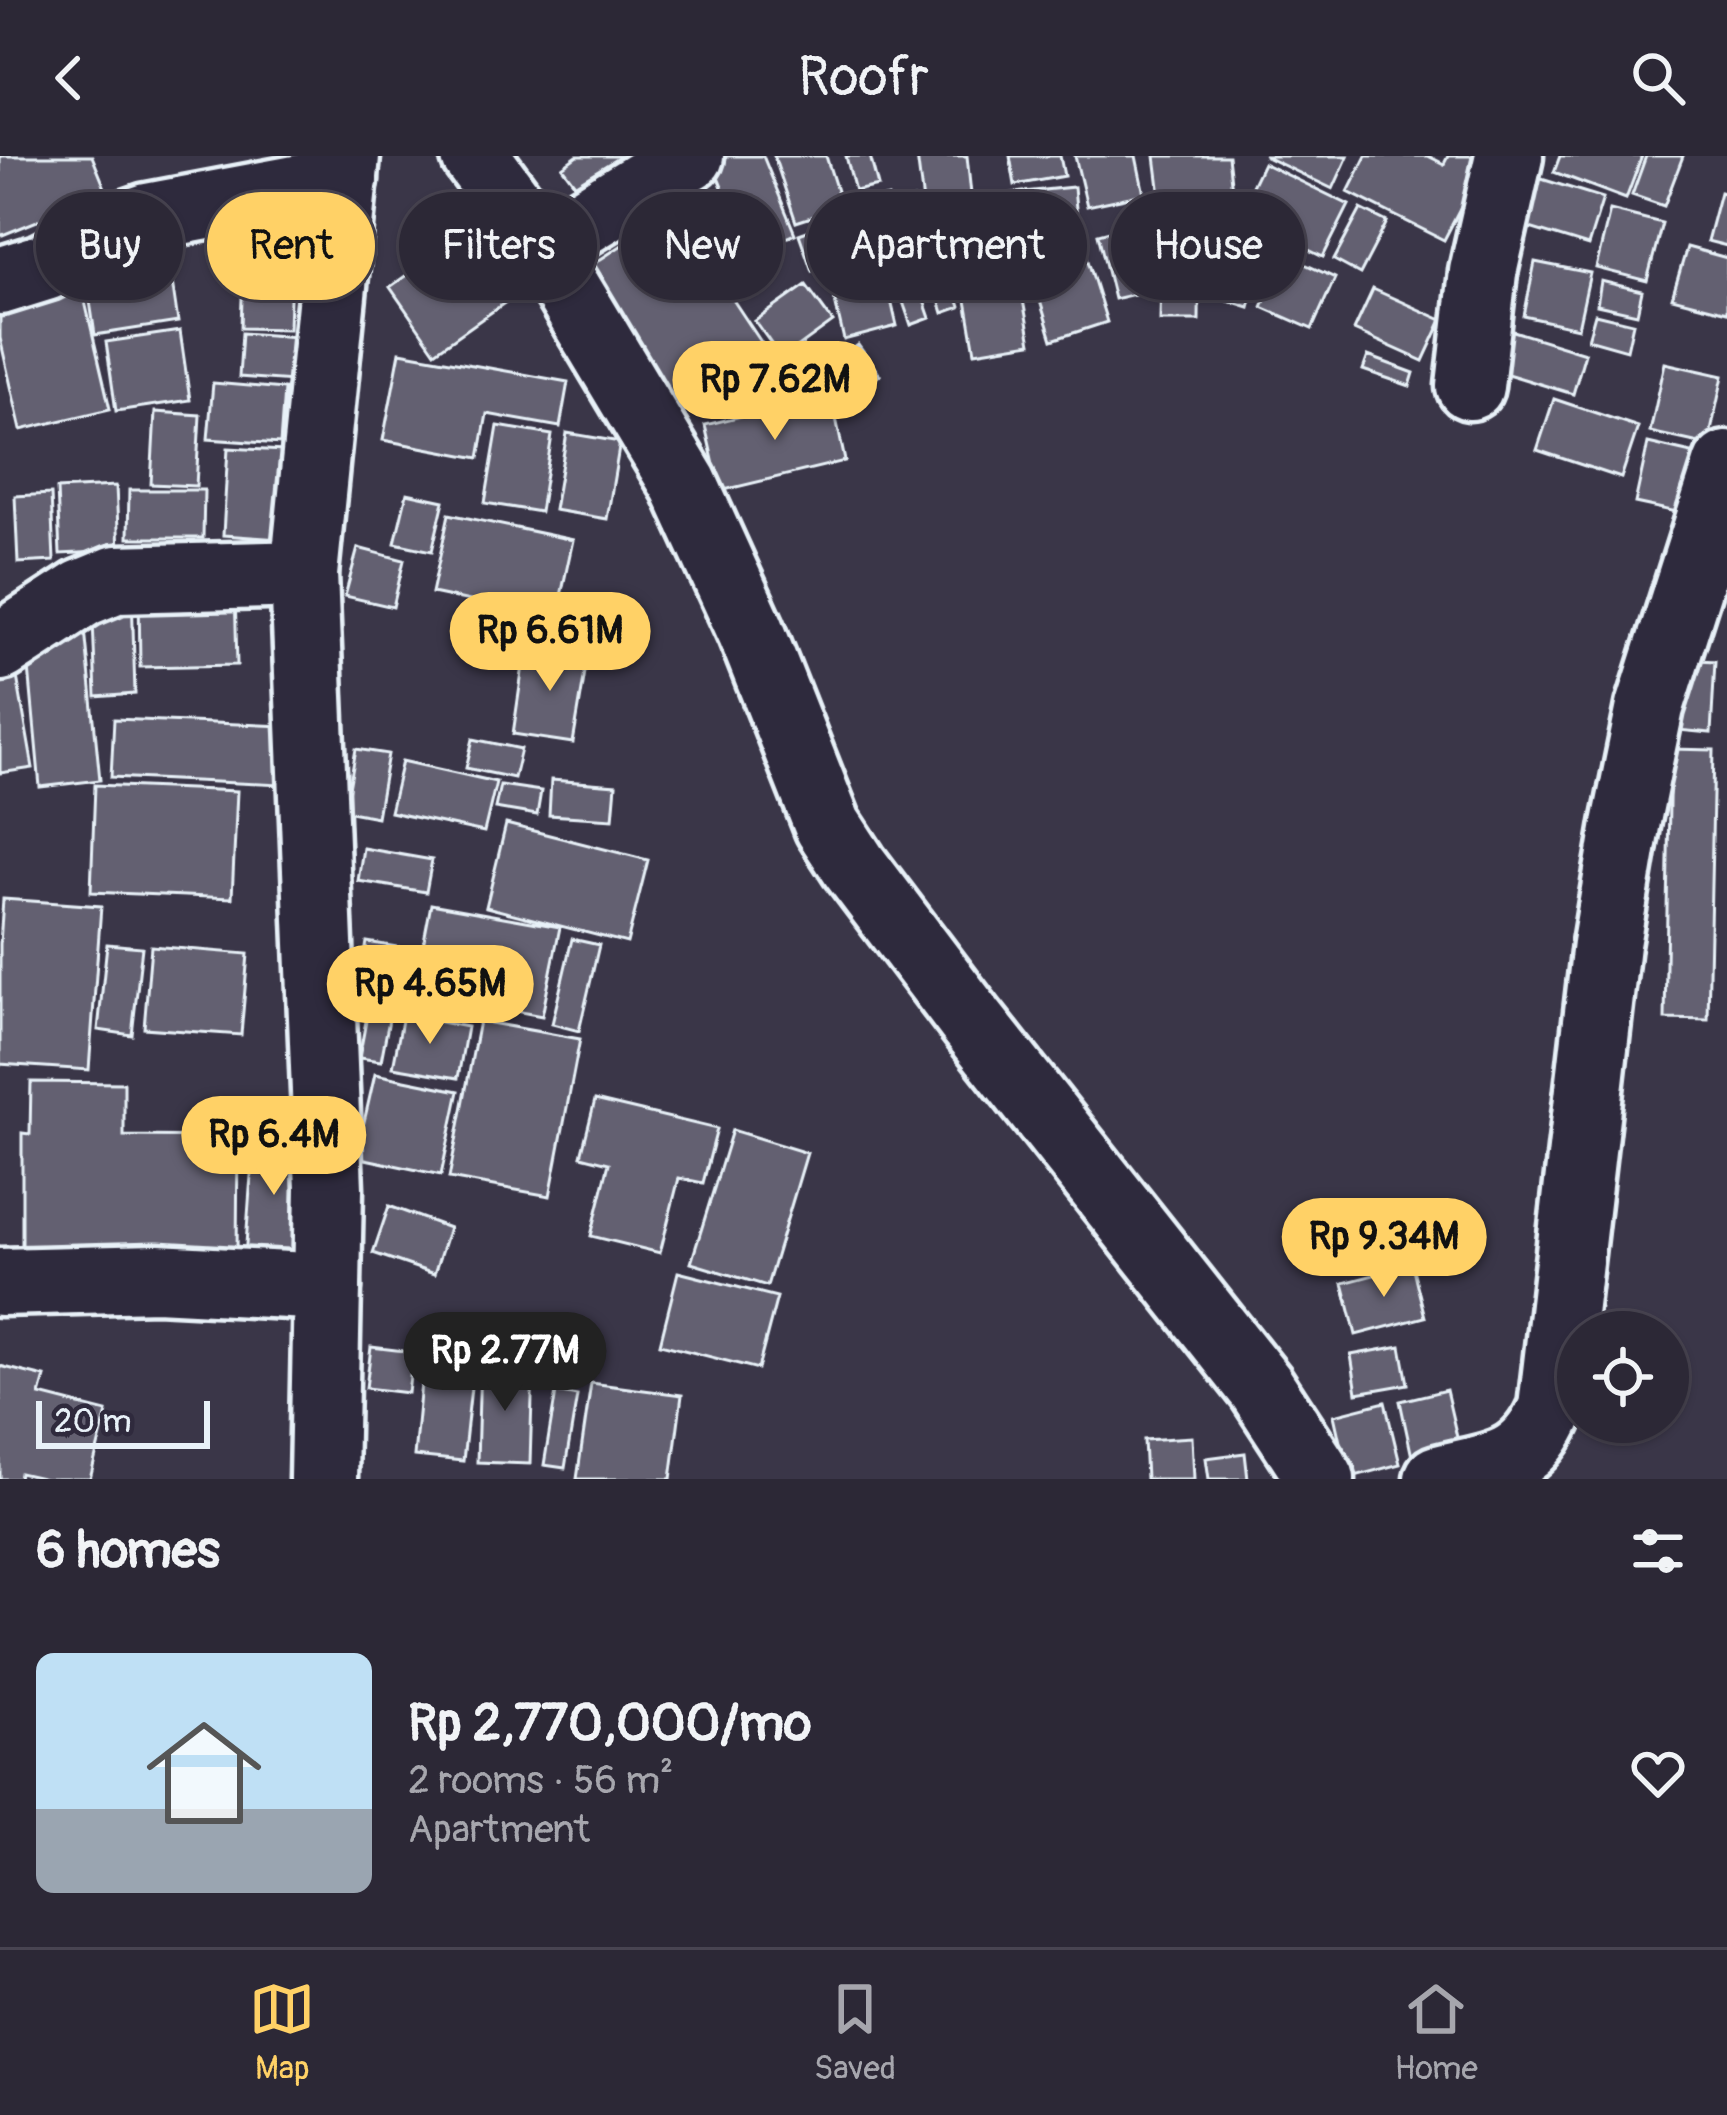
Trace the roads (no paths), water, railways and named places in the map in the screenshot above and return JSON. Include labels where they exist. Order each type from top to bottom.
[{"type":"street","points":[[476,156],[502,192]]},
{"type":"street","points":[[597,213],[690,156]]},
{"type":"street","points":[[1470,386],[1483,272],[1510,156]]},
{"type":"street","points":[[0,281],[45,267],[148,217],[345,168],[304,574],[328,1167],[323,1479]]},
{"type":"street","points":[[574,300],[684,484],[751,631],[828,826],[972,1022],[1261,1387],[1321,1479]]},
{"type":"street","points":[[1438,1479],[1509,1461],[1536,1439],[1552,1408],[1606,944],[1626,825],[1650,706],[1727,464]]},
{"type":"street","points":[[0,647],[83,593],[117,579],[304,574]]},
{"type":"street","points":[[0,1282],[157,1279],[327,1287]]}]
